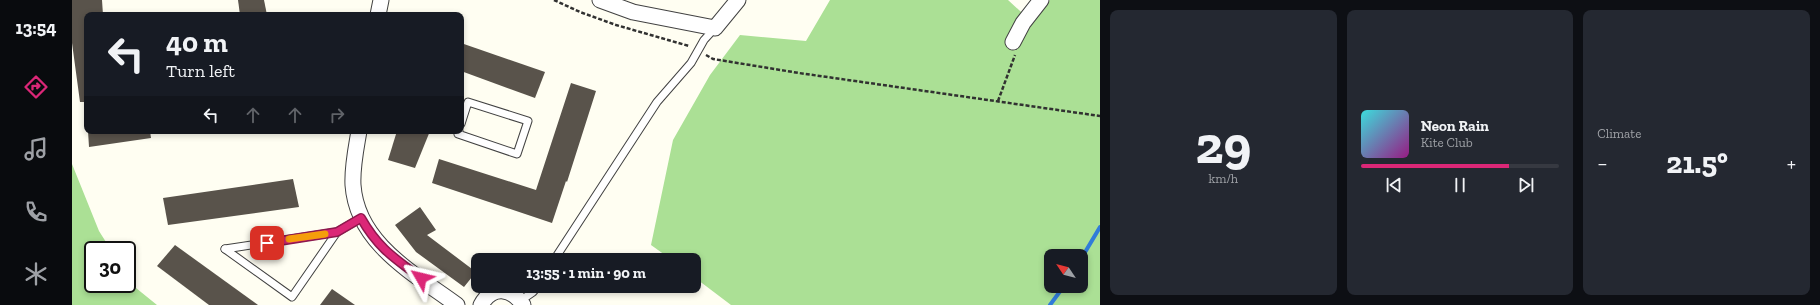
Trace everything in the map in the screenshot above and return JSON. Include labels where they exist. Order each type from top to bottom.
[{"type":"street","points":[[379,12],[381,0]]},
{"type":"street","points":[[600,0],[633,12],[715,28],[738,0]]},
{"type":"street","points":[[1013,42],[1023,23],[1041,0]]},
{"type":"street","points":[[359,134],[353,179],[357,206],[361,218],[371,236],[385,252],[456,305]]},
{"type":"street","points":[[481,305],[485,298],[500,290],[510,292],[518,297],[521,303]]},
{"type":"lane","points":[[559,253],[657,102],[691,63],[704,40],[715,28]]},
{"type":"lane","points":[[458,134],[517,154],[528,121],[465,101]]},
{"type":"lane","points":[[337,232],[292,297],[225,249],[337,232],[361,218]]},
{"type":"lane","points":[[521,303],[532,293]]},
{"type":"path","points":[[554,0],[580,12],[616,25],[684,43],[713,59],[799,73],[1100,116]]},
{"type":"path","points":[[998,101],[1016,52],[1013,42]]},
{"type":"green space","points":[[830,0],[1008,0],[1032,22],[1050,0],[1100,0],[1100,305],[731,305],[701,282],[701,253],[662,253],[651,245],[673,140],[710,75],[740,35],[806,41]]},
{"type":"green space","points":[[72,164],[99,231],[105,241],[84,241],[84,293],[136,293],[136,288],[157,305],[72,305]]},
{"type":"building","points":[[72,0],[102,0],[103,12],[84,12],[84,102],[80,102],[72,43]]},
{"type":"building","points":[[238,0],[264,0],[266,12],[240,12]]},
{"type":"building","points":[[464,44],[545,72],[535,98],[464,72]]},
{"type":"building","points":[[571,83],[596,91],[567,182],[566,181],[552,223],[432,183],[439,159],[536,190]]},
{"type":"building","points":[[88,134],[150,134],[151,138],[89,147]]},
{"type":"building","points":[[396,134],[429,134],[415,168],[388,160]]},
{"type":"building","points":[[293,179],[299,207],[168,225],[163,198]]},
{"type":"building","points":[[420,207],[436,230],[427,235],[471,268],[471,278],[464,287],[416,252],[395,225]]},
{"type":"building","points":[[175,245],[258,305],[209,305],[157,266]]},
{"type":"building","points":[[332,289],[355,305],[320,305]]},
{"type":"waterway","points":[[1087,249],[1100,227]]},
{"type":"waterway","points":[[1050,305],[1059,293]]},
{"type":"slow traffic","points":[[289,239],[325,234]]},
{"type":"route","points":[[267,243],[337,232],[361,218],[371,236],[385,252],[421,278]]}]
